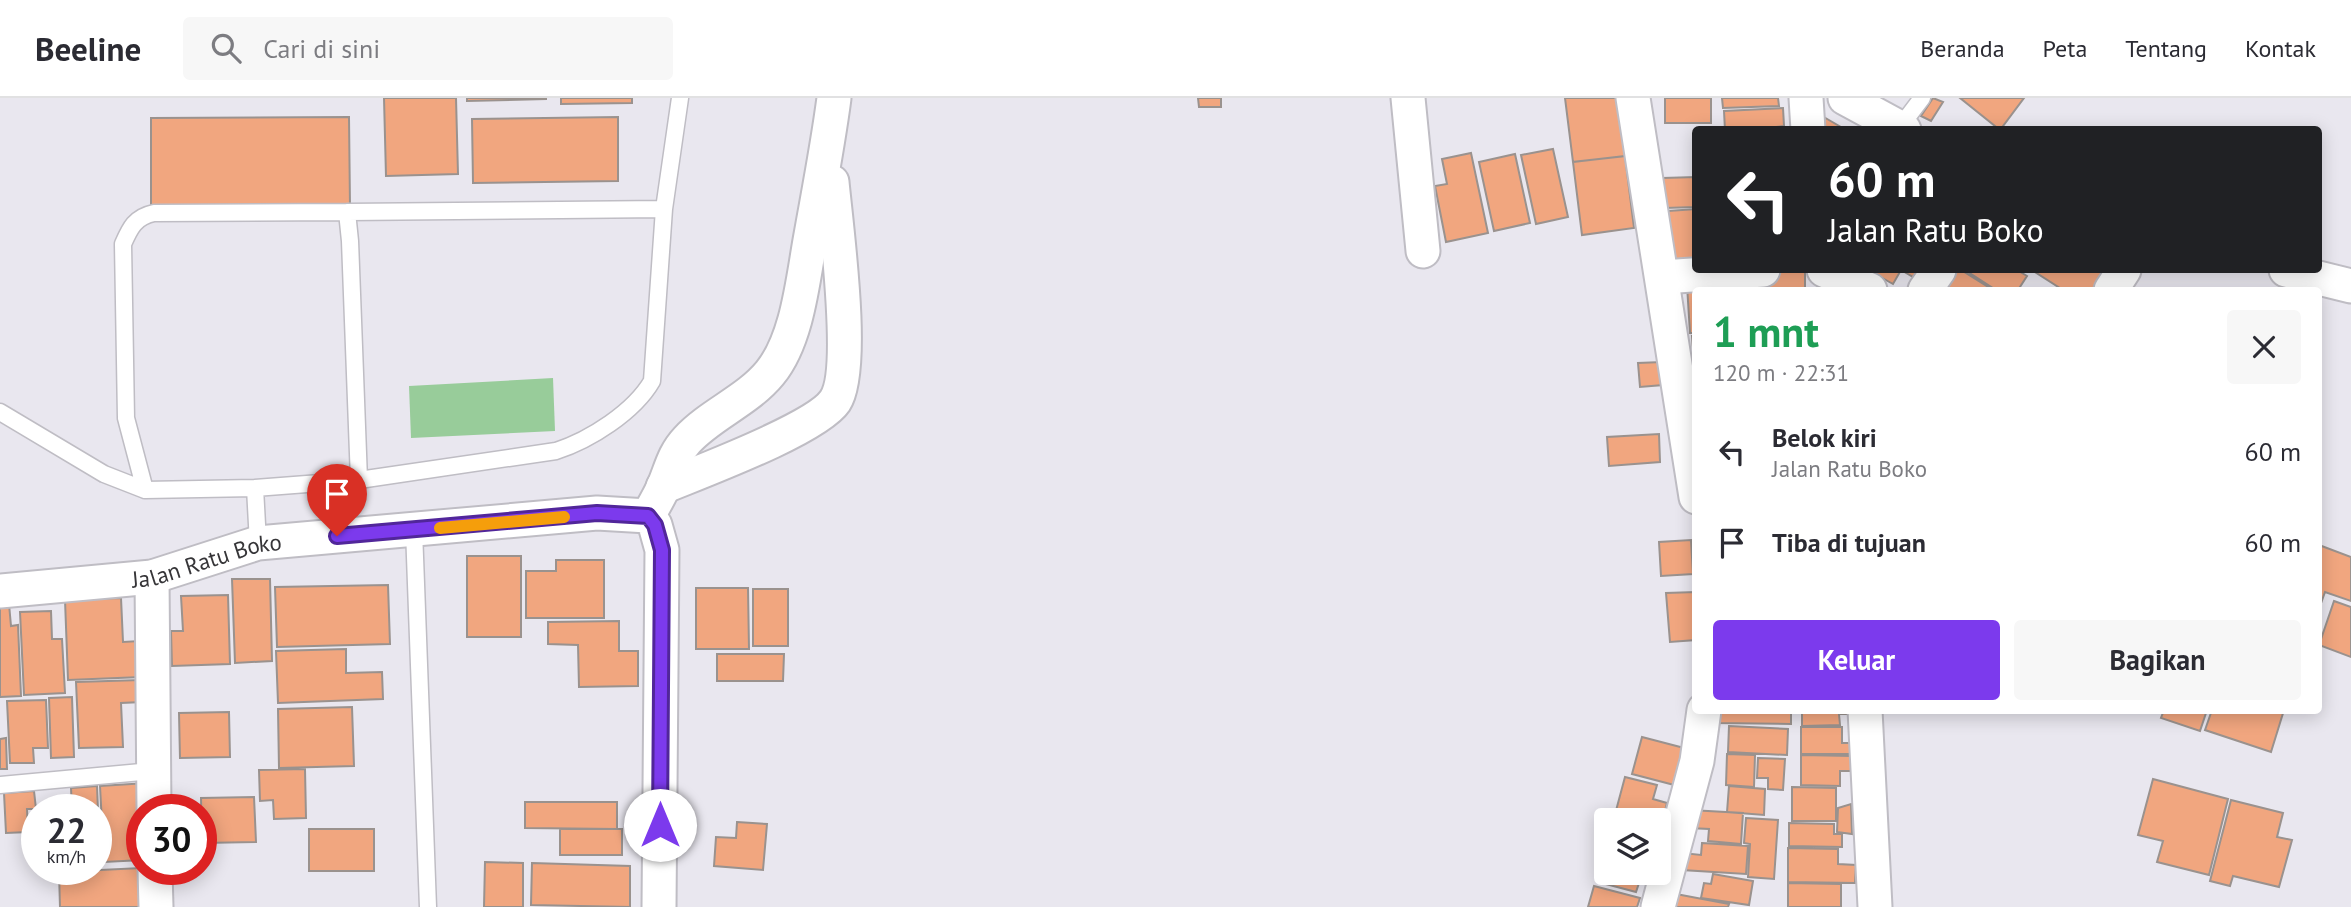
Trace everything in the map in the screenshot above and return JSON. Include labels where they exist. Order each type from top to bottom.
[{"type":"street","points":[[659,907],[662,550],[655,525],[648,516],[663,487],[672,459],[687,440],[712,418],[750,392],[770,373],[782,355],[800,294],[834,98]]},
{"type":"street","points":[[1408,98],[1423,251]]},
{"type":"street","points":[[1633,98],[1692,471]]},
{"type":"street","points":[[1806,98],[1808,126]]},
{"type":"street","points":[[1845,98],[1898,126]]},
{"type":"street","points":[[663,487],[793,430],[827,410],[836,399],[843,377],[845,347],[829,138]]},
{"type":"street","points":[[1663,277],[1720,273]]},
{"type":"street","points":[[1831,273],[1863,287]]},
{"type":"street","points":[[2298,273],[2351,286]]},
{"type":"street","name":"Jalan Ratu Boko","points":[[0,591],[152,577],[258,543],[597,513],[648,516]]},
{"type":"street","points":[[152,577],[153,794]]},
{"type":"street","points":[[1658,907],[1697,761],[1703,714]]},
{"type":"street","points":[[1865,714],[1875,907]]},
{"type":"street","points":[[155,885],[156,907]]},
{"type":"lane","points":[[0,412],[104,474],[145,490],[255,488],[359,480],[556,451],[576,445],[598,432],[644,395],[652,381],[664,209],[680,98]]},
{"type":"lane","points":[[1903,126],[1922,98]]},
{"type":"lane","points":[[145,490],[126,418],[122,244],[130,227],[142,216],[154,213],[664,209]]},
{"type":"lane","points":[[347,212],[359,480]]},
{"type":"lane","points":[[255,488],[258,543]]},
{"type":"lane","points":[[414,530],[428,907]]},
{"type":"lane","points":[[0,785],[152,771]]},
{"type":"green space","points":[[553,378],[555,431],[411,438],[409,386]]},
{"type":"building","points":[[384,98],[456,98],[458,174],[386,176]]},
{"type":"building","points":[[467,98],[546,98],[546,99],[467,101]]},
{"type":"building","points":[[561,98],[632,98],[632,103],[561,104]]},
{"type":"building","points":[[1198,98],[1221,98],[1221,107],[1199,107]]},
{"type":"building","points":[[1565,98],[1618,98],[1625,156],[1573,162]]},
{"type":"building","points":[[1665,98],[1711,98],[1711,123],[1665,123]]},
{"type":"building","points":[[1722,98],[1778,98],[1779,106],[1723,108]]},
{"type":"building","points":[[1933,98],[1943,102],[1931,121],[1921,116]]},
{"type":"building","points":[[1960,98],[2024,98],[2003,126],[1995,126]]},
{"type":"building","points":[[1783,108],[1784,126],[1725,126],[1724,111]]},
{"type":"building","points":[[1822,116],[1839,126],[1816,126]]},
{"type":"building","points":[[349,117],[350,207],[151,208],[151,118]]},
{"type":"building","points":[[618,117],[618,181],[473,183],[472,119]]},
{"type":"building","points":[[1553,149],[1568,217],[1536,224],[1521,155]]},
{"type":"building","points":[[1471,153],[1488,233],[1446,242],[1435,186],[1447,184],[1442,159]]},
{"type":"building","points":[[1515,154],[1530,223],[1494,231],[1479,162]]},
{"type":"building","points":[[1625,156],[1634,228],[1582,235],[1573,162]]},
{"type":"building","points":[[1692,177],[1692,207],[1665,208],[1663,178]]},
{"type":"building","points":[[1692,209],[1692,260],[1671,261],[1668,211]]},
{"type":"building","points":[[1757,273],[1805,273],[1805,287],[1758,287]]},
{"type":"building","points":[[1873,273],[1899,273],[1893,284]]},
{"type":"building","points":[[1906,273],[1924,273],[1920,281]]},
{"type":"building","points":[[1951,273],[1966,273],[1988,287],[1941,287]]},
{"type":"building","points":[[1970,273],[2022,273],[2027,276],[2020,287],[1991,287]]},
{"type":"building","points":[[2037,273],[2105,273],[2096,287],[2058,287]]},
{"type":"building","points":[[1754,281],[1755,287],[1692,287],[1690,333],[1687,285]]},
{"type":"building","points":[[1662,362],[1663,385],[1640,387],[1638,363]]},
{"type":"building","points":[[1659,434],[1660,462],[1609,466],[1607,437]]},
{"type":"building","points":[[1691,540],[1692,574],[1661,576],[1659,542]]},
{"type":"building","points":[[2322,546],[2351,557],[2351,601],[2325,592],[2322,600]]},
{"type":"building","points":[[467,556],[521,556],[521,637],[467,637]]},
{"type":"building","points":[[556,560],[604,560],[604,618],[526,618],[526,571],[556,571]]},
{"type":"building","points":[[232,579],[270,579],[272,661],[235,663]]},
{"type":"building","points":[[388,585],[390,644],[277,647],[275,587]]},
{"type":"building","points":[[696,588],[748,588],[749,649],[696,649]]},
{"type":"building","points":[[753,589],[788,589],[788,646],[753,646]]},
{"type":"building","points":[[1692,592],[1692,640],[1670,642],[1666,593]]},
{"type":"building","points":[[228,595],[230,664],[172,666],[171,631],[183,631],[181,596]]},
{"type":"building","points":[[121,598],[123,642],[140,641],[142,677],[68,680],[65,600]]},
{"type":"building","points":[[2334,601],[2351,607],[2351,657],[2322,646],[2322,636]]},
{"type":"building","points":[[0,604],[9,604],[11,626],[18,625],[21,696],[0,697]]},
{"type":"building","points":[[51,611],[52,639],[62,639],[65,693],[24,695],[20,612]]},
{"type":"building","points":[[619,621],[619,651],[638,651],[638,686],[579,687],[578,645],[548,644],[548,622]]},
{"type":"building","points":[[346,649],[346,673],[382,672],[383,699],[278,703],[276,651]]},
{"type":"building","points":[[717,654],[784,654],[783,681],[717,681]]},
{"type":"building","points":[[141,680],[142,702],[121,703],[123,747],[79,748],[76,682]]},
{"type":"building","points":[[72,697],[74,757],[51,758],[49,698]]},
{"type":"building","points":[[46,700],[48,748],[33,748],[34,763],[10,763],[7,701]]},
{"type":"building","points":[[352,707],[354,766],[279,768],[278,709]]},
{"type":"building","points":[[229,712],[230,757],[180,758],[179,713]]},
{"type":"building","points":[[1713,714],[1791,714],[1791,724],[1713,723]]},
{"type":"building","points":[[1802,714],[1839,714],[1840,725],[1802,726]]},
{"type":"building","points":[[2162,714],[2206,714],[2200,731],[2161,718]]},
{"type":"building","points":[[2211,714],[2283,714],[2271,752],[2205,730]]},
{"type":"building","points":[[1729,726],[1788,729],[1787,755],[1728,752]]},
{"type":"building","points":[[1801,727],[1842,727],[1842,743],[1855,743],[1855,754],[1801,754]]},
{"type":"building","points":[[1642,737],[1688,749],[1678,786],[1632,774]]},
{"type":"building","points":[[6,738],[7,769],[0,769],[0,739]]},
{"type":"building","points":[[1727,754],[1755,755],[1754,787],[1726,785]]},
{"type":"building","points":[[1801,755],[1852,756],[1852,771],[1840,771],[1840,786],[1801,785]]},
{"type":"building","points":[[1758,758],[1785,759],[1783,790],[1768,789],[1768,778],[1757,778]]},
{"type":"building","points":[[305,769],[306,818],[274,819],[273,800],[260,801],[259,770]]},
{"type":"building","points":[[1625,777],[1657,785],[1653,799],[1667,803],[1666,808],[1617,808]]},
{"type":"building","points":[[2153,779],[2228,799],[2209,875],[2157,862],[2163,841],[2138,835]]},
{"type":"building","points":[[147,783],[145,794],[126,794],[126,861],[112,862],[112,794],[100,794],[100,786]]},
{"type":"building","points":[[97,786],[97,794],[71,794],[71,788]]},
{"type":"building","points":[[1729,786],[1765,789],[1764,815],[1727,812]]},
{"type":"building","points":[[1792,787],[1836,788],[1836,821],[1792,821]]},
{"type":"building","points":[[34,791],[34,794],[21,794],[21,832],[6,833],[4,793]]},
{"type":"building","points":[[254,797],[256,842],[217,843],[217,798]]},
{"type":"building","points":[[2231,800],[2283,813],[2277,837],[2292,840],[2279,887],[2233,876],[2230,886],[2210,881]]},
{"type":"building","points":[[525,802],[617,802],[617,829],[525,828]]},
{"type":"building","points":[[1851,804],[1852,834],[1837,832],[1838,808]]},
{"type":"building","points":[[1690,810],[1743,813],[1741,844],[1708,841],[1709,829],[1689,828]]},
{"type":"building","points":[[1746,818],[1778,820],[1774,879],[1748,877],[1750,844],[1744,843]]},
{"type":"building","points":[[737,822],[767,824],[763,870],[714,866],[716,837],[736,838]]},
{"type":"building","points":[[1789,823],[1834,824],[1834,834],[1842,834],[1842,847],[1789,846]]},
{"type":"building","points":[[309,829],[374,829],[374,871],[309,871]]},
{"type":"building","points":[[560,829],[622,829],[622,855],[560,855]]},
{"type":"building","points":[[1702,843],[1748,846],[1746,874],[1682,870],[1683,853],[1701,855]]},
{"type":"building","points":[[1788,848],[1838,849],[1838,864],[1856,865],[1855,883],[1788,882]]},
{"type":"building","points":[[485,862],[523,863],[523,907],[484,907]]},
{"type":"building","points":[[532,863],[630,866],[630,907],[531,905]]},
{"type":"building","points":[[112,869],[126,869],[126,885],[142,885],[144,907],[60,907],[59,885],[112,885]]},
{"type":"building","points":[[1713,874],[1753,881],[1749,905],[1701,898],[1704,883],[1711,884]]},
{"type":"building","points":[[1788,883],[1841,884],[1841,907],[1788,907]]},
{"type":"building","points":[[1610,885],[1638,885],[1636,892]]},
{"type":"building","points":[[1594,886],[1640,898],[1637,907],[1588,907]]},
{"type":"building","points":[[1676,894],[1729,904],[1728,907],[1674,907]]},
{"type":"slow traffic","points":[[440,528],[564,517]]},
{"type":"route","points":[[337,536],[597,513],[648,516],[655,525],[662,550],[660,825]]}]
